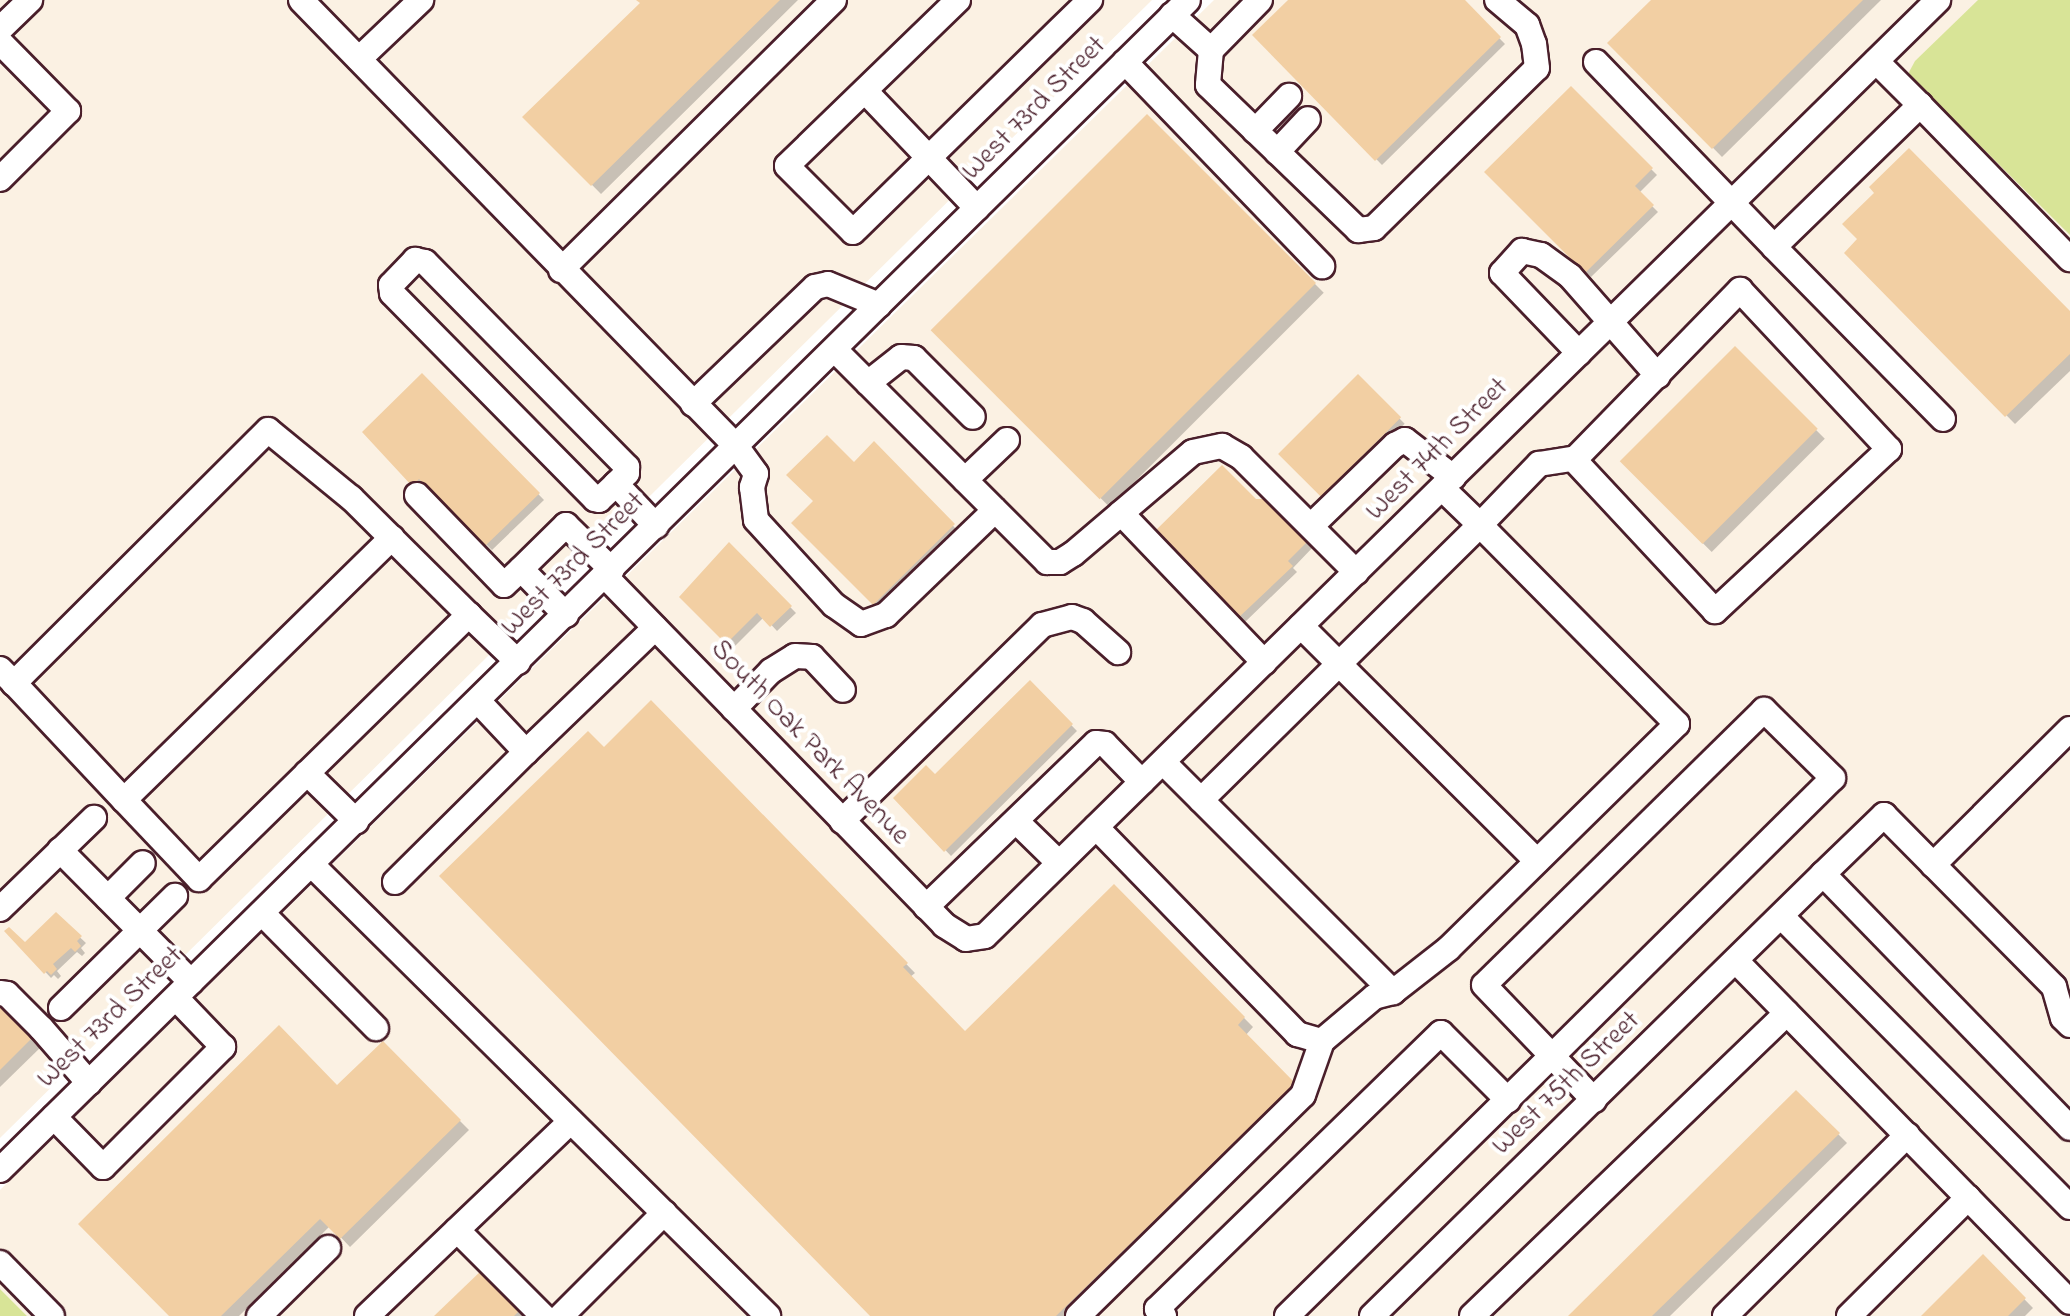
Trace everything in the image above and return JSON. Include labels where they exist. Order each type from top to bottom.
[{"type":"street","points":[[0,29],[30,0]]},
{"type":"street","points":[[301,0],[736,446],[756,474],[752,487],[756,520],[834,605],[861,624],[886,615],[995,510]]},
{"type":"street","points":[[359,59],[421,0]]},
{"type":"street","points":[[561,270],[834,0]]},
{"type":"street","points":[[958,0],[787,166],[853,232],[1090,0]]},
{"type":"street","points":[[1260,0],[1211,50],[1208,85],[1358,230],[1374,228],[1537,68],[1534,44],[1527,25],[1497,0]]},
{"type":"street","name":"West 74th Street","points":[[977,939],[993,928],[1163,762],[1938,0]]},
{"type":"street","points":[[1180,8],[1211,50]]},
{"type":"street","name":"West 73rd Street","points":[[0,1170],[1180,8]]},
{"type":"street","points":[[0,42],[68,111],[0,179]]},
{"type":"street","points":[[1876,61],[2070,259]]},
{"type":"street","points":[[1125,62],[1322,266]]},
{"type":"street","points":[[1596,62],[1943,419]]},
{"type":"street","points":[[865,91],[977,208]]},
{"type":"street","points":[[1255,131],[1289,96]]},
{"type":"street","points":[[1774,247],[1920,105]]},
{"type":"street","points":[[1277,152],[1308,119]]},
{"type":"street","points":[[1579,353],[1502,273],[1522,251],[1541,255],[1570,276],[1597,302],[1609,324],[1658,376]]},
{"type":"street","points":[[415,260],[425,262],[627,467],[627,473],[616,484],[599,500],[595,499],[392,293],[391,285],[415,260]]},
{"type":"street","points":[[693,404],[815,287],[828,284],[879,305]]},
{"type":"street","points":[[1740,290],[1889,449],[1715,611],[1574,460],[1658,376],[1740,290]]},
{"type":"street","points":[[835,350],[1047,562],[1060,562],[1073,554],[1193,452],[1222,446],[1241,457],[1356,572]]},
{"type":"street","points":[[868,383],[901,357],[914,358],[973,417]]},
{"type":"street","points":[[469,615],[199,879],[7,676],[268,430],[351,498],[518,662]]},
{"type":"street","points":[[965,480],[1007,440]]},
{"type":"street","points":[[1078,1316],[1303,1095],[1322,1041],[1374,997],[1393,992],[1448,949],[1677,724],[1480,525],[1447,482],[1405,440],[1395,445],[1311,526]]},
{"type":"street","points":[[1201,800],[1539,464],[1577,458]]},
{"type":"street","points":[[616,484],[656,526]]},
{"type":"street","points":[[417,495],[504,585],[521,569],[566,615]]},
{"type":"street","points":[[1121,513],[1264,662]]},
{"type":"street","name":"South Oak Park Avenue","points":[[521,569],[566,525],[655,628],[926,907],[955,936],[977,939]]},
{"type":"street","points":[[124,800],[392,538]]},
{"type":"street","points":[[842,821],[1042,625],[1072,617],[1083,621],[1118,652]]},
{"type":"street","points":[[1301,626],[1537,861]]},
{"type":"street","points":[[395,882],[655,628]]},
{"type":"street","points":[[734,709],[771,671],[795,656],[812,657],[843,690]]},
{"type":"street","points":[[478,701],[526,752]]},
{"type":"street","points":[[1287,1316],[1508,1100],[1552,1056],[1833,778],[1764,710],[1484,985],[1552,1056],[1594,1100]]},
{"type":"street","points":[[2070,729],[1933,865],[2054,987],[2063,1018],[2070,1025]]},
{"type":"street","points":[[926,907],[1096,743],[1105,744],[1142,782]]},
{"type":"street","points":[[1163,762],[1393,992]]},
{"type":"street","points":[[307,773],[356,821]]},
{"type":"street","name":"West 75th Street","points":[[1372,1316],[1594,1100],[1740,965],[1781,916],[1884,815],[1933,865]]},
{"type":"street","points":[[0,909],[94,818]]},
{"type":"street","points":[[1016,821],[1059,863]]},
{"type":"street","points":[[1096,827],[1297,1034],[1322,1041]]},
{"type":"street","points":[[54,1117],[103,1167],[223,1047],[140,930],[60,850]]},
{"type":"street","points":[[108,898],[143,863]]},
{"type":"street","points":[[311,864],[768,1316]]},
{"type":"street","points":[[1823,874],[2070,1128]]},
{"type":"street","points":[[61,1008],[175,896]]},
{"type":"street","points":[[262,913],[376,1028]]},
{"type":"street","points":[[1781,916],[2070,1207]]},
{"type":"street","points":[[1740,965],[2070,1302]]},
{"type":"street","points":[[0,993],[7,994],[33,1019],[89,1083]]},
{"type":"street","points":[[1472,1316],[1787,1013]]},
{"type":"street","points":[[1164,1316],[1157,1309],[1441,1033],[1508,1100]]},
{"type":"street","points":[[367,1316],[571,1121]]},
{"type":"street","points":[[1725,1316],[1907,1135]]},
{"type":"street","points":[[1849,1316],[1968,1198]]},
{"type":"street","points":[[561,1316],[664,1213]]},
{"type":"street","points":[[457,1230],[543,1316]]},
{"type":"street","points":[[259,1316],[328,1248]]},
{"type":"street","points":[[0,1263],[52,1316]]},
{"type":"shaded area","points":[[0,0],[1152,0],[0,1138]]},
{"type":"shaded area","points":[[1214,0],[2070,0],[2070,1316],[27,1316],[0,1289],[0,1190]]},
{"type":"green space","points":[[1978,0],[2070,0],[2070,235],[1908,74],[1915,61]]},
{"type":"green space","points":[[0,1289],[27,1316],[0,1316]]},
{"type":"building","points":[[636,0],[780,0],[591,186],[522,117],[640,3]]},
{"type":"building","points":[[1288,0],[1465,0],[1501,37],[1375,161],[1252,35]]},
{"type":"building","points":[[1651,0],[1863,0],[1712,149],[1607,43]]},
{"type":"building","points":[[1571,86],[1653,168],[1635,186],[1654,205],[1585,273],[1484,172]]},
{"type":"building","points":[[1147,114],[1316,283],[1100,499],[931,330]]},
{"type":"building","points":[[1909,148],[2070,311],[2070,354],[2005,417],[1844,253],[1857,239],[1842,224],[1874,193],[1869,187]]},
{"type":"building","points":[[1735,346],[1818,429],[1702,544],[1620,461]]},
{"type":"building","points":[[422,373],[540,493],[485,546],[419,479],[412,486],[362,432]]},
{"type":"building","points":[[1358,374],[1401,417],[1321,497],[1278,454]]},
{"type":"building","points":[[827,435],[854,462],[874,441],[955,524],[873,605],[791,523],[813,501],[786,475]]},
{"type":"building","points":[[1222,465],[1256,499],[1273,499],[1311,538],[1288,561],[1293,566],[1237,619],[1153,533]]},
{"type":"building","points":[[729,542],[792,606],[770,627],[757,613],[726,644],[679,597]]},
{"type":"building","points":[[1030,680],[1073,724],[944,852],[893,798],[926,765],[935,774]]},
{"type":"building","points":[[651,700],[908,963],[903,967],[965,1031],[1114,884],[1245,1017],[1238,1025],[1295,1083],[1056,1316],[870,1316],[439,876],[588,731],[604,747]]},
{"type":"building","points":[[56,912],[82,936],[77,941],[81,946],[75,952],[71,948],[53,964],[57,969],[51,975],[47,971],[44,974],[4,931],[9,927],[25,942]]},
{"type":"building","points":[[0,1003],[36,1034],[0,1070]]},
{"type":"building","points":[[279,1025],[337,1085],[383,1041],[461,1120],[340,1239],[320,1219],[221,1316],[169,1316],[78,1224]]},
{"type":"building","points":[[1796,1090],[1840,1133],[1652,1316],[1568,1316]]},
{"type":"building","points":[[1983,1254],[2026,1298],[2008,1316],[1921,1316]]},
{"type":"building","points":[[484,1268],[523,1307],[514,1316],[434,1316]]}]
